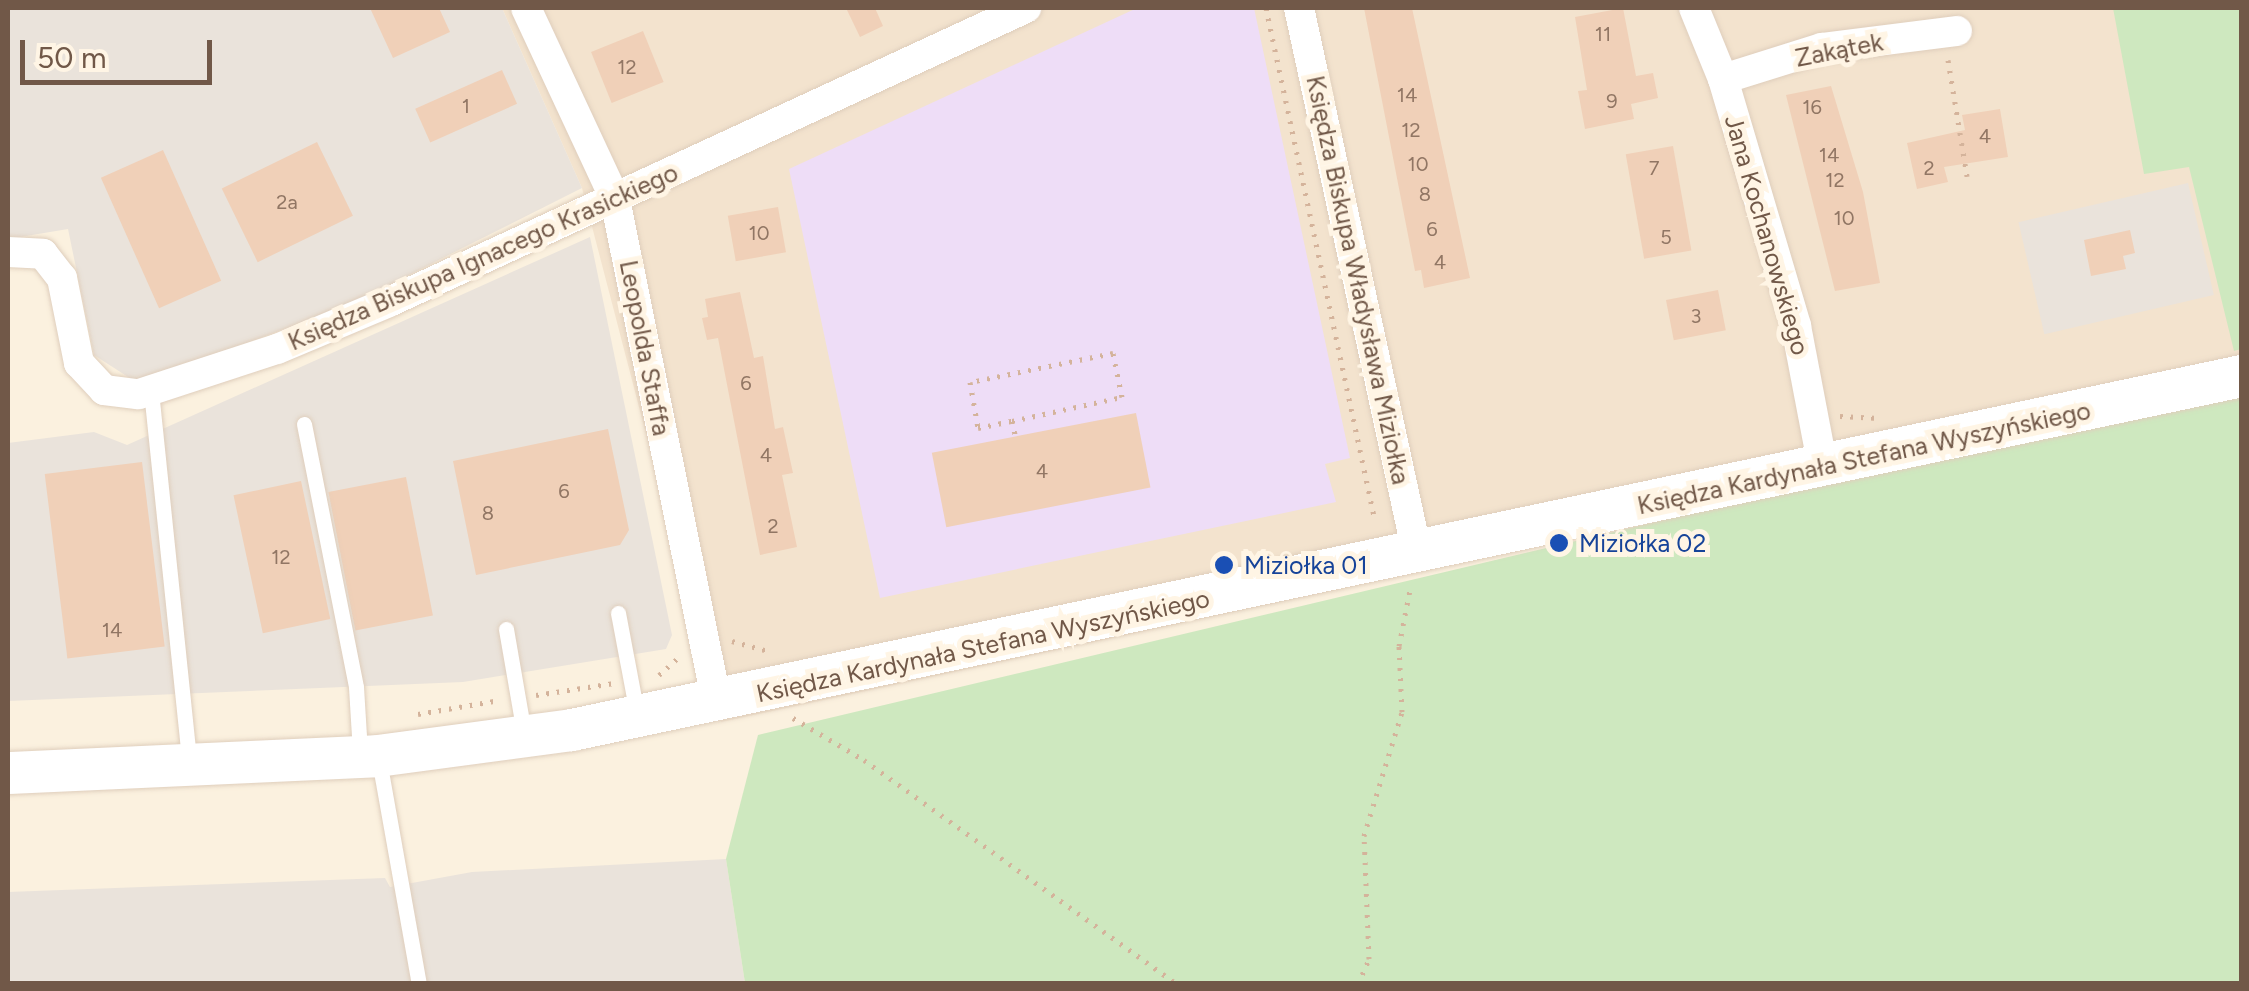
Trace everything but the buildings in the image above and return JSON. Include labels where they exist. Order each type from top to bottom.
[{"type":"street","name":"Leopolda Staffa","points":[[526,8],[615,199],[736,700]]},
{"type":"street","name":"Księdza Biskupa Ignacego Krasickiego","points":[[8,252],[43,254],[62,278],[79,363],[104,390],[151,392],[277,350],[615,199],[963,21],[1026,8]]},
{"type":"street","name":"Księdza Biskupa Władysława Miziołka","points":[[1299,8],[1417,553]]},
{"type":"street","name":"Jana Kochanowskiego","points":[[1694,8],[1722,78],[1796,326],[1823,467]]},
{"type":"street","name":"Zakątek","points":[[1722,78],[1822,48],[1950,32]]},
{"type":"street","name":"Księdza Kardynała Stefana Wyszyńskiego","points":[[8,773],[369,756],[638,718],[2242,376]]},
{"type":"lane","points":[[151,392],[189,764]]},
{"type":"lane","points":[[304,424],[369,756],[420,984]]},
{"type":"lane","points":[[618,612],[638,718]]},
{"type":"lane","points":[[506,629],[524,737]]},
{"type":"path","points":[[1266,8],[1375,520]]},
{"type":"path","points":[[1950,32],[1967,176]]},
{"type":"path","points":[[1113,353],[1122,398],[1012,421],[978,428],[970,382],[1113,353]]},
{"type":"path","points":[[1012,421],[1016,438]]},
{"type":"path","points":[[1358,984],[1369,959],[1364,836],[1402,712],[1399,646],[1417,553]]},
{"type":"path","points":[[736,700],[864,760],[1177,984]]},
{"type":"shaded area","points":[[8,8],[502,8],[582,188],[357,301],[139,384],[94,355],[68,229],[8,239]]},
{"type":"shaded area","points":[[502,8],[2241,8],[2241,396],[721,722],[582,188]]},
{"type":"shaded area","points":[[1137,8],[1254,8],[1350,458],[1325,464],[1336,502],[880,598],[789,169]]},
{"type":"shaded area","points":[[2188,183],[2214,295],[2044,334],[2018,222]]},
{"type":"shaded area","points":[[590,237],[672,635],[666,649],[463,682],[8,701],[8,443],[94,432],[127,445]]},
{"type":"shaded area","points":[[726,859],[745,983],[8,983],[8,892],[385,878],[390,887],[472,872]]},
{"type":"green space","points":[[2113,8],[2241,8],[2241,349],[2234,351],[2189,167],[2144,174]]},
{"type":"green space","points":[[2241,396],[2241,983],[745,983],[726,859],[758,735],[1828,481]]},
{"type":"place","name":"Miziołka 02","points":[[1559,543]]},
{"type":"place","name":"Miziołka 01","points":[[1224,565]]}]
